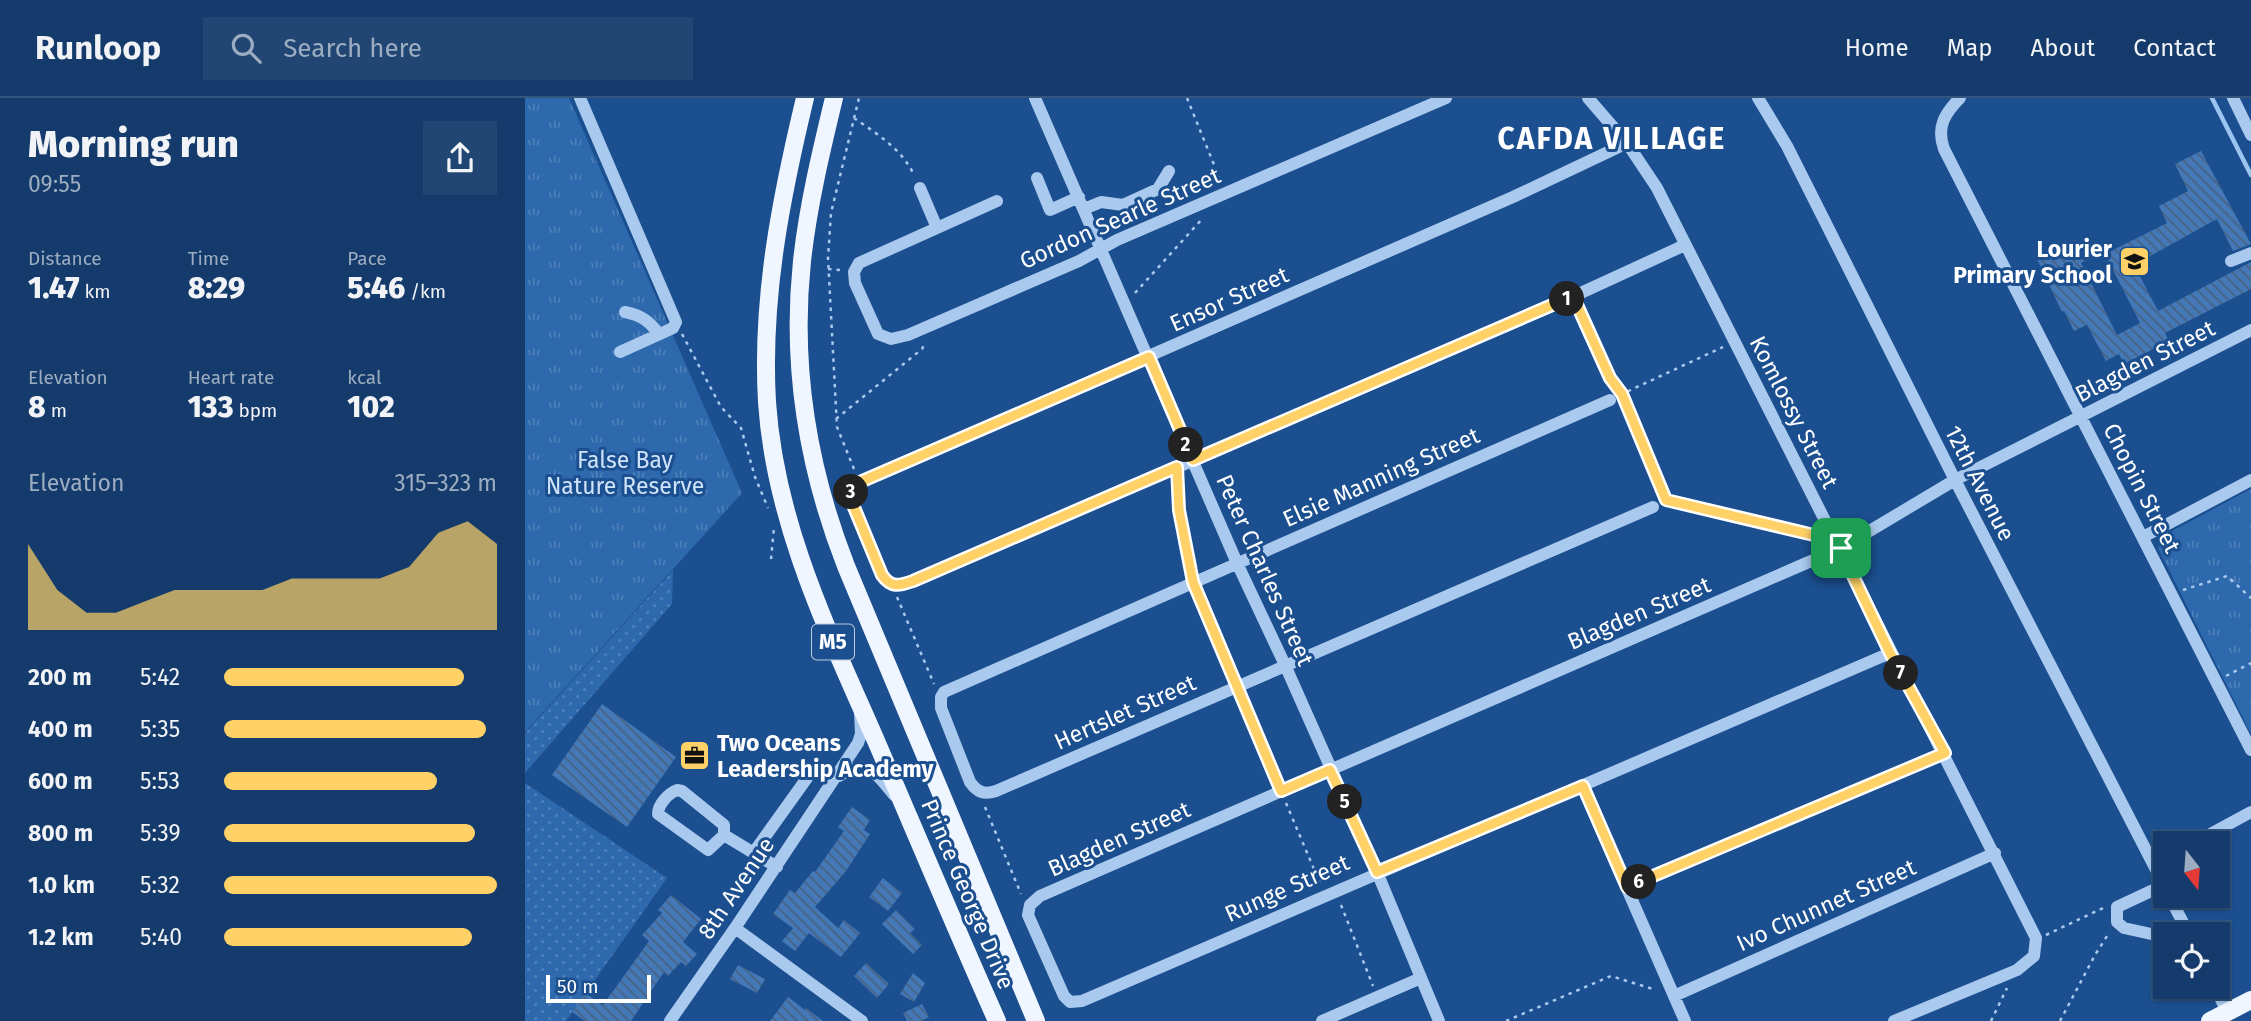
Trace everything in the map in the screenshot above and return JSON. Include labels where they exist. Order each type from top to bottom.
[{"type":"main road","name":"Prince George Drive","points":[[805,98],[772,259],[766,341],[767,403],[777,473],[792,536],[820,611],[997,1021]]},
{"type":"main road","name":"Prince George Drive","points":[[834,98],[809,211],[800,296],[799,343],[803,402],[814,466],[846,566],[1035,1021]]},
{"type":"main road","points":[[2210,1021],[2251,1000]]},
{"type":"street","points":[[580,98],[676,322],[674,327],[620,352]]},
{"type":"street","name":"Peter Charles Street","points":[[1035,98],[1237,564],[1377,872],[1439,1021]]},
{"type":"street","name":"Gordon Searle Street","points":[[937,228],[864,259],[857,266],[854,272],[855,283],[878,334],[891,339],[897,338],[934,323],[1117,240],[1446,98]]},
{"type":"street","name":"Komlossy Street","points":[[1588,98],[1627,143],[1657,188],[1841,548],[1890,653],[1945,753],[2036,938]]},
{"type":"street","name":"12th Avenue","points":[[1758,98],[1787,146],[1955,481],[2153,850]]},
{"type":"street","name":"Chopin Street","points":[[1960,98],[1943,118],[1942,143],[2251,750]]},
{"type":"street","points":[[2233,98],[2251,135]]},
{"type":"street","name":"Ensor Street","points":[[1177,467],[913,581],[895,586],[887,581],[874,559],[850,494],[860,482],[1513,197],[1627,143]]},
{"type":"street","points":[[1037,178],[1050,210],[1081,203],[1123,205],[1158,189],[1169,171]]},
{"type":"street","points":[[920,188],[937,228],[997,201]]},
{"type":"street","points":[[1177,467],[1685,245]]},
{"type":"street","points":[[2231,261],[2251,253]]},
{"type":"street","points":[[625,312],[642,317],[659,334]]},
{"type":"street","name":"Blagden Street","points":[[1026,901],[1841,548],[1955,481],[2251,330]]},
{"type":"street","name":"Elsie Manning Street","points":[[938,692],[1609,400]]},
{"type":"street","points":[[2143,537],[2251,480]]},
{"type":"street","name":"Hertslet Street","points":[[938,692],[941,708],[970,782],[975,789],[989,793],[1653,507]]},
{"type":"street","name":"Runge Street","points":[[1026,901],[1032,926],[1064,996],[1070,1002],[1076,1003],[1890,653]]},
{"type":"street","name":"8th Avenue","points":[[670,1021],[836,778],[861,734],[858,699]]},
{"type":"street","points":[[1627,887],[1945,753]]},
{"type":"street","points":[[836,778],[853,768],[869,768],[904,806]]},
{"type":"street","points":[[754,852],[807,778]]},
{"type":"street","points":[[1583,786],[1685,1021]]},
{"type":"street","points":[[682,791],[722,822],[724,835],[713,847],[705,850],[659,816],[658,808],[671,793],[682,791]]},
{"type":"street","points":[[2217,831],[2251,813]]},
{"type":"street","points":[[724,835],[777,867]]},
{"type":"street","name":"Ivo Chunnet Street","points":[[1674,996],[1995,853]]},
{"type":"street","points":[[2153,894],[2117,907],[2117,922],[2124,928],[2153,934]]},
{"type":"street","points":[[735,928],[862,1020]]},
{"type":"street","points":[[1893,1021],[2017,970],[2034,956],[2036,938]]},
{"type":"street","points":[[1321,1021],[1421,978]]},
{"type":"street","points":[[2221,999],[2227,1012]]},
{"type":"path","points":[[857,475],[837,427],[828,258],[831,213],[859,98]]},
{"type":"path","points":[[854,118],[899,152],[911,168],[920,188]]},
{"type":"path","points":[[1573,296],[1610,378],[1622,394],[1666,500]]},
{"type":"path","points":[[837,419],[922,349],[934,323]]},
{"type":"path","points":[[674,327],[684,336],[721,407],[741,428],[755,477],[772,517],[774,528],[771,559]]},
{"type":"path","points":[[1622,394],[1734,342]]},
{"type":"path","points":[[1177,467],[1179,510],[1193,582],[1319,881],[1329,876],[1374,985],[1360,1004]]},
{"type":"path","points":[[1653,507],[1666,500],[1818,536],[1831,530]]},
{"type":"path","points":[[2182,590],[2227,576],[2251,598]]},
{"type":"path","points":[[896,595],[938,692]]},
{"type":"path","points":[[2217,681],[2251,663]]},
{"type":"path","points":[[983,803],[1026,901]]},
{"type":"path","points":[[2036,938],[2049,935],[2101,908],[2117,907]]},
{"type":"path","points":[[2060,1021],[2095,955],[2117,922]]},
{"type":"path","points":[[1991,1021],[2017,970]]},
{"type":"path","points":[[1506,1021],[1611,976],[1674,996]]},
{"type":"green space","name":"False Bay Nature Reserve","points":[[525,98],[569,98],[742,493],[525,732]]},
{"type":"green space","points":[[2251,489],[2251,734],[2158,548],[2163,536]]},
{"type":"green space","points":[[673,570],[672,604],[525,773],[525,733]]},
{"type":"green space","points":[[525,783],[667,878],[566,1021],[525,1021]]},
{"type":"building","points":[[2201,151],[2251,244],[2233,251],[2217,219],[2134,265],[2158,311],[2251,262],[2251,289],[2165,333],[2169,341],[2124,364],[2119,354],[2106,361],[2087,325],[2074,331],[2037,259],[2075,240],[2086,260],[2081,263],[2117,335],[2140,323],[2105,254],[2167,223],[2159,206],[2188,191],[2175,164]]},
{"type":"building","points":[[602,704],[676,757],[627,827],[552,775]]},
{"type":"building","points":[[852,807],[870,820],[864,830],[870,834],[846,871],[815,907],[838,928],[844,920],[860,933],[841,957],[809,933],[795,951],[782,941],[793,928],[773,914],[790,890],[795,893],[813,871],[815,872],[844,831],[838,827]]},
{"type":"building","points":[[883,878],[902,893],[888,911],[869,897]]},
{"type":"building","points":[[671,895],[701,919],[683,942],[697,954],[686,966],[681,962],[668,976],[664,972],[631,1021],[585,1021],[572,1012],[585,993],[603,1005],[649,941],[642,935],[662,913],[658,910]]},
{"type":"building","points":[[896,910],[915,929],[910,933],[922,945],[913,954],[882,924]]},
{"type":"building","points":[[866,963],[889,984],[877,998],[854,976]]},
{"type":"building","points":[[738,965],[765,979],[757,993],[730,979]]},
{"type":"building","points":[[913,973],[925,983],[914,1002],[900,994]]},
{"type":"building","points":[[788,997],[805,1010],[806,1008],[823,1021],[770,1021]]},
{"type":"building","points":[[922,1004],[929,1017],[921,1021],[907,1021],[903,1013]]},
{"type":"waterway","points":[[2212,98],[2251,175]]},
{"type":"place","name":"Lourier Primary School","points":[[2135,262]]},
{"type":"place","name":"Two Oceans Leadership Academy","points":[[694,756]]},
{"type":"district","name":"CAFDA VILLAGE","points":[[1612,139]]},
{"type":"route","points":[[1573,296],[1610,378],[1622,394],[1666,500],[1818,536],[1831,530],[1841,548],[1890,653],[1945,753],[1627,887],[1583,786],[1377,872],[1330,770],[1281,791],[1193,582],[1179,510],[1177,467],[913,581],[895,586],[890,585],[882,575],[874,559],[850,494],[860,482],[1149,357],[1193,460],[1573,296]]}]
